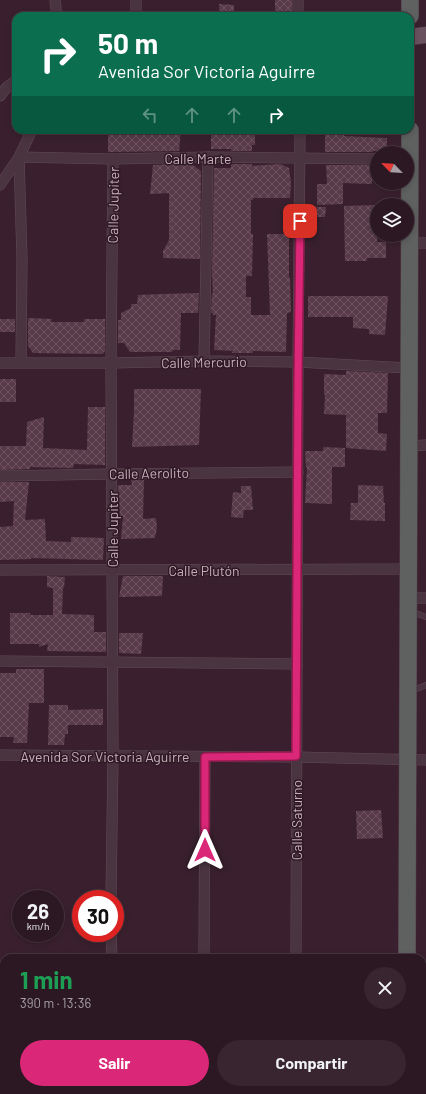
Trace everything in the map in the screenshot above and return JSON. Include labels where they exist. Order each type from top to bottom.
[{"type":"highway","points":[[410,0],[410,12]]},
{"type":"highway","points":[[409,146],[410,134]]},
{"type":"highway","points":[[407,954],[408,190]]},
{"type":"main road","points":[[414,36],[426,35]]},
{"type":"street","points":[[55,0],[56,12]]},
{"type":"street","points":[[136,0],[136,12]]},
{"type":"street","points":[[298,0],[298,12]]},
{"type":"street","points":[[0,96],[12,83]]},
{"type":"street","points":[[0,185],[19,157],[30,134]]},
{"type":"street","name":"Calle Saturno","points":[[296,954],[300,134]]},
{"type":"street","points":[[19,157],[22,258],[21,362]]},
{"type":"street","name":"Calle Marte","points":[[19,157],[113,159],[208,157],[370,159]]},
{"type":"street","points":[[204,361],[208,157]]},
{"type":"street","name":"Calle Jupiter","points":[[112,890],[113,661],[111,363],[113,159]]},
{"type":"street","points":[[409,243],[426,243]]},
{"type":"street","name":"Calle Mercurio","points":[[0,363],[204,361],[298,362],[408,368]]},
{"type":"street","points":[[408,446],[426,445]]},
{"type":"street","name":"Calle Aerolito","points":[[0,476],[298,472]]},
{"type":"street","name":"Calle Plutón","points":[[0,570],[408,569]]},
{"type":"street","points":[[408,604],[426,598]]},
{"type":"street","points":[[0,661],[297,664]]},
{"type":"street","name":"Avenida Sor Victoria Aguirre","points":[[0,755],[205,757],[296,756],[426,760]]},
{"type":"street","points":[[204,954],[205,757]]},
{"type":"street","points":[[111,942],[112,954]]},
{"type":"lane","points":[[408,604],[426,617]]},
{"type":"lane","points":[[408,692],[426,685]]},
{"type":"building","points":[[275,0],[292,0],[292,12],[275,12]]},
{"type":"building","points":[[219,4],[234,5],[234,12],[219,12]]},
{"type":"building","points":[[108,134],[181,134],[179,151],[108,152]]},
{"type":"building","points":[[211,134],[255,134],[255,145],[252,145],[252,151],[211,149]]},
{"type":"building","points":[[325,134],[387,138],[387,146],[370,146],[370,152],[325,152]]},
{"type":"building","points":[[231,164],[252,164],[252,166],[280,164],[289,168],[291,183],[290,198],[253,198],[253,200],[251,200],[251,234],[253,234],[252,276],[246,276],[246,297],[251,297],[251,315],[270,315],[267,234],[289,234],[291,312],[287,313],[286,352],[253,351],[253,353],[232,353],[233,351],[214,350],[216,315],[211,313],[213,293],[214,168],[231,168]]},
{"type":"building","points":[[153,165],[193,165],[201,171],[200,259],[163,258],[163,251],[169,240],[169,193],[150,194]]},
{"type":"building","points":[[326,165],[370,165],[370,184],[343,183],[343,204],[317,205],[317,184],[327,184]]},
{"type":"building","points":[[370,205],[370,242],[386,242],[386,258],[367,258],[367,261],[345,261],[344,206]]},
{"type":"building","points":[[309,207],[326,207],[325,217],[309,217]]},
{"type":"building","points":[[199,293],[198,313],[181,313],[180,350],[173,350],[172,352],[130,352],[124,343],[118,343],[118,320],[121,320],[121,313],[131,308],[131,304],[137,304],[138,295]]},
{"type":"building","points":[[308,296],[388,296],[385,335],[369,334],[369,329],[353,328],[353,317],[308,317]]},
{"type":"building","points":[[28,318],[52,319],[51,322],[84,322],[84,319],[105,319],[105,351],[102,354],[33,353],[28,346]]},
{"type":"building","points":[[0,319],[15,319],[15,332],[0,332]]},
{"type":"building","points":[[346,371],[388,373],[387,413],[378,413],[378,433],[387,434],[386,451],[346,448],[346,415],[324,414],[324,374],[346,375]]},
{"type":"building","points":[[0,379],[16,379],[16,402],[0,402]]},
{"type":"building","points":[[134,389],[201,389],[199,445],[132,447]]},
{"type":"building","points":[[88,407],[105,407],[105,465],[74,464],[73,468],[30,467],[30,469],[0,470],[0,446],[26,446],[27,422],[44,417],[43,448],[87,450]]},
{"type":"building","points":[[323,447],[345,448],[345,467],[332,467],[332,504],[305,503],[307,467],[305,451],[323,451]]},
{"type":"building","points":[[131,480],[144,480],[143,519],[156,518],[157,528],[155,538],[121,539],[123,516],[120,516],[118,485],[132,485]]},
{"type":"building","points":[[0,482],[29,482],[25,520],[45,519],[46,541],[71,542],[71,537],[104,538],[103,560],[31,558],[0,560],[0,527],[13,526],[14,501],[0,502]]},
{"type":"building","points":[[358,485],[383,486],[385,521],[350,520],[351,503],[358,503]]},
{"type":"building","points":[[241,486],[251,486],[253,510],[244,510],[243,518],[231,517],[233,492],[241,493]]},
{"type":"building","points":[[47,576],[65,577],[62,614],[94,615],[94,632],[106,632],[106,652],[47,651],[48,644],[39,647],[39,644],[10,644],[10,613],[53,615],[53,588],[47,587]]},
{"type":"building","points":[[123,576],[163,576],[162,596],[119,597]]},
{"type":"building","points":[[119,633],[143,633],[141,654],[119,653]]},
{"type":"building","points":[[16,669],[44,669],[44,703],[29,703],[27,743],[13,743],[14,737],[0,737],[0,673],[16,673]]},
{"type":"building","points":[[49,705],[68,705],[68,710],[103,709],[103,725],[68,725],[68,734],[65,734],[64,745],[48,745]]},
{"type":"building","points":[[381,810],[383,838],[357,839],[356,811]]},
{"type":"route","points":[[205,850],[205,757],[296,756],[300,221]]}]
